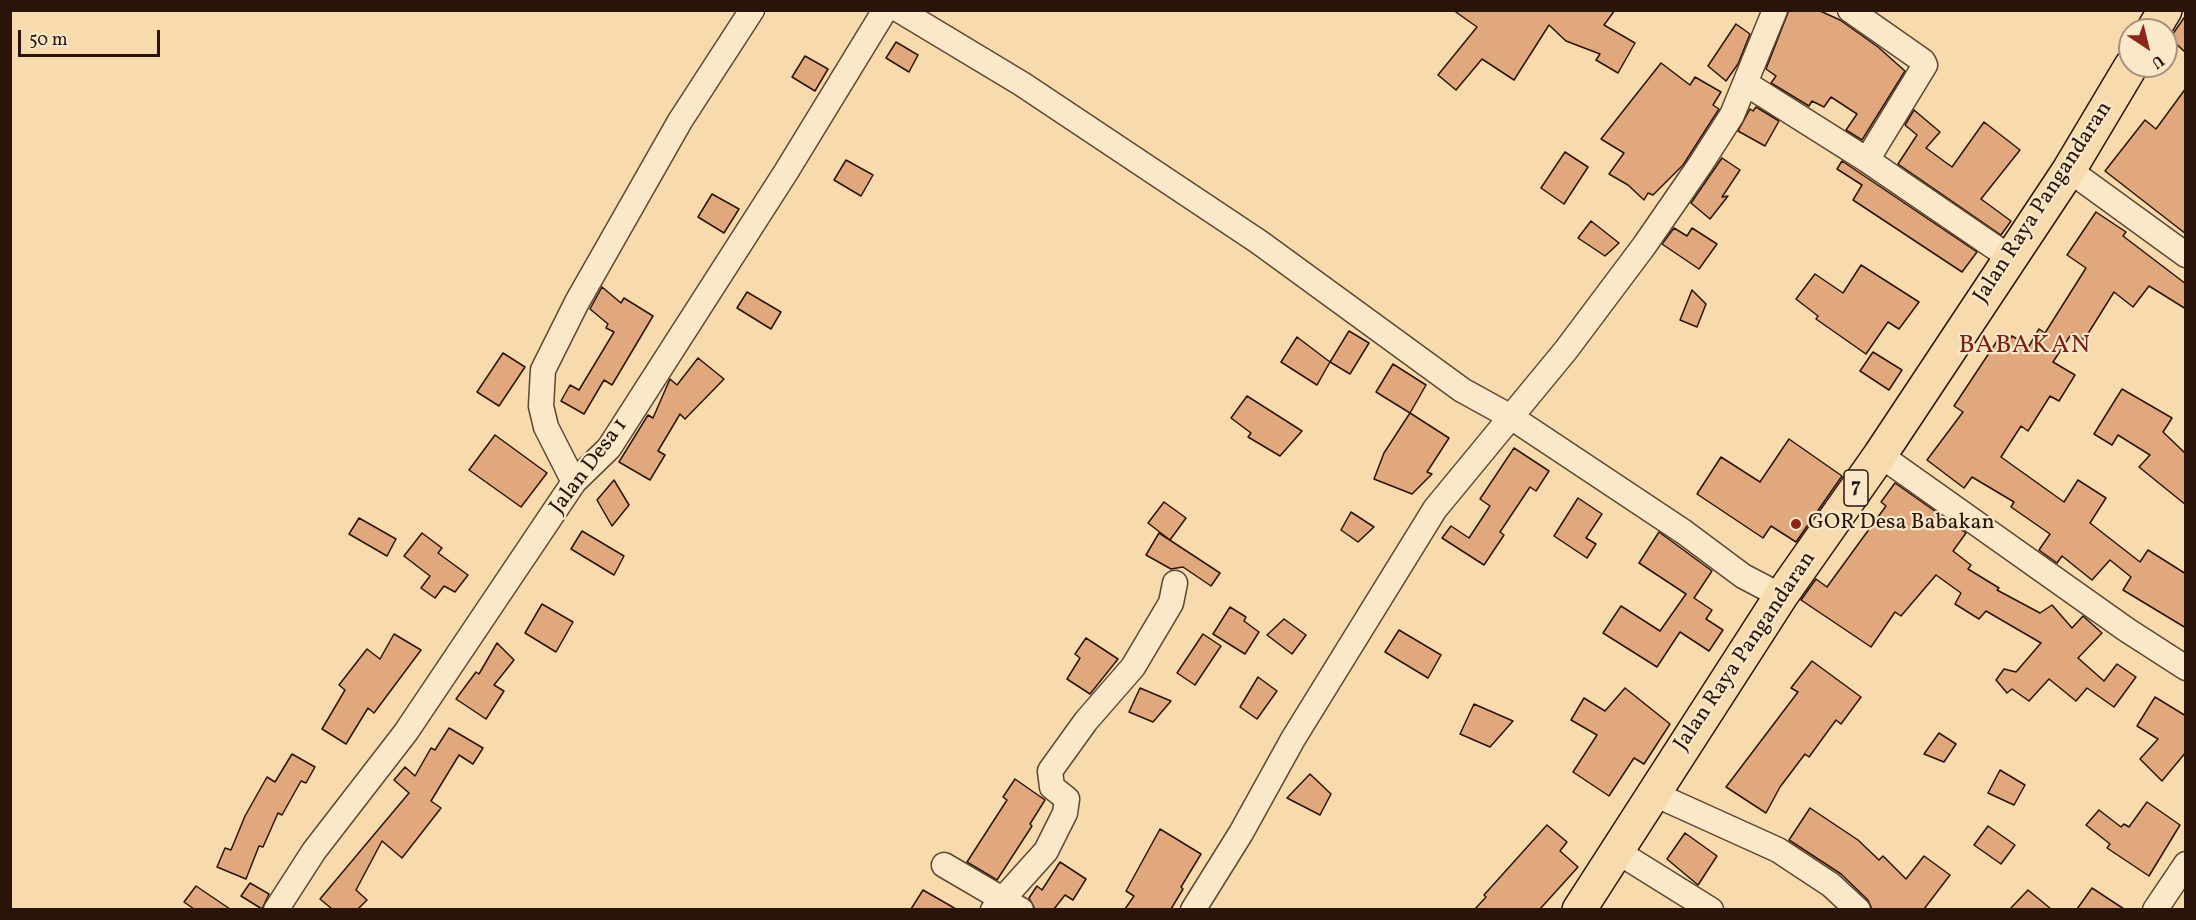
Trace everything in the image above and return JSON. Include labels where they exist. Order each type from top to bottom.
[{"type":"highway","name":"Jalan Raya Pangandaran","points":[[1579,909],[1618,852],[1652,793],[1781,596],[1880,454],[2009,257],[2070,170],[2125,78]]},
{"type":"street","points":[[574,482],[546,427],[541,406],[543,370],[577,302],[680,122],[752,10]]},
{"type":"street","name":"Jalan Desa 1","points":[[276,909],[314,851],[406,732],[574,482],[609,447],[786,172],[885,10]]},
{"type":"street","points":[[899,10],[1022,84],[1200,202],[1259,242],[1462,390],[1511,417],[1684,532],[1743,576],[1781,596]]},
{"type":"street","points":[[1193,909],[1435,509],[1566,350],[1644,246],[1732,115],[1775,10]]},
{"type":"street","points":[[1850,10],[1923,61],[1925,65],[1867,160]]},
{"type":"street","points":[[1745,83],[1867,160],[2009,257]]},
{"type":"street","points":[[2070,170],[2186,255]]},
{"type":"street","points":[[1880,454],[2127,630],[2186,668]]},
{"type":"street","points":[[944,865],[1006,905],[1046,851],[1065,813],[1067,799],[1052,787],[1050,771],[1086,721],[1133,667],[1171,603],[1175,583]]},
{"type":"street","points":[[1652,793],[1778,850],[1831,885],[1858,909]]},
{"type":"street","points":[[1618,852],[1711,909]]},
{"type":"street","points":[[2155,909],[2186,864]]},
{"type":"building","points":[[1453,10],[1615,10],[1604,25],[1635,43],[1618,73],[1596,60],[1600,54],[1566,41],[1549,25],[1514,80],[1482,59],[1456,90],[1438,75],[1477,27]]},
{"type":"building","points":[[1789,10],[1818,10],[1840,20],[1878,47],[1905,71],[1862,140],[1846,130],[1857,114],[1831,97],[1824,107],[1812,101],[1809,106],[1771,83],[1776,76],[1766,69]]},
{"type":"building","points":[[2186,15],[2186,53],[2178,46],[2178,26]]},
{"type":"building","points":[[1736,24],[1750,34],[1738,64],[1726,81],[1708,66]]},
{"type":"building","points":[[896,42],[918,55],[909,72],[886,58]]},
{"type":"building","points":[[805,56],[828,69],[815,91],[792,77]]},
{"type":"building","points":[[1661,63],[1690,85],[1695,77],[1721,92],[1713,105],[1719,109],[1683,165],[1653,195],[1648,193],[1644,200],[1628,185],[1609,174],[1624,153],[1601,139]]},
{"type":"building","points":[[2186,88],[2186,234],[2105,171],[2145,120],[2156,129]]},
{"type":"building","points":[[1756,107],[1779,121],[1765,146],[1738,131],[1750,109],[1753,111]]},
{"type":"building","points":[[1914,110],[1940,132],[1926,148],[1952,167],[1984,122],[2020,150],[1981,199],[2011,221],[2001,235],[1898,164],[1917,135],[1905,125]]},
{"type":"building","points":[[1565,152],[1588,167],[1564,204],[1541,188]]},
{"type":"building","points":[[1722,158],[1740,170],[1722,197],[1728,196],[1710,219],[1691,203]]},
{"type":"building","points":[[846,160],[873,175],[861,196],[834,180]]},
{"type":"building","points":[[1842,161],[1977,252],[1962,272],[1853,200],[1862,185],[1837,169]]},
{"type":"building","points":[[712,194],[739,209],[724,233],[698,217]]},
{"type":"building","points":[[2096,212],[2126,232],[2123,236],[2186,284],[2186,309],[2149,286],[2133,307],[2114,292],[2084,340],[2072,333],[2053,362],[2075,375],[2059,401],[2050,396],[2028,431],[2021,426],[2001,457],[2064,502],[2078,480],[2106,498],[2090,523],[2140,562],[2148,550],[2186,574],[2186,628],[2123,590],[2131,577],[2110,560],[2092,580],[2062,556],[2057,563],[2039,550],[2050,534],[2011,507],[2014,502],[1972,477],[1964,488],[1927,460],[1963,412],[1954,406],[2001,335],[2009,341],[2012,336],[2029,346],[2039,329],[2045,333],[2086,268],[2067,255]]},
{"type":"building","points":[[1591,221],[1619,243],[1605,256],[1578,238]]},
{"type":"building","points":[[1674,228],[1687,236],[1692,228],[1717,244],[1699,269],[1662,244]]},
{"type":"building","points":[[1861,265],[1919,302],[1899,329],[1888,322],[1866,354],[1816,319],[1818,316],[1796,299],[1815,274],[1843,293]]},
{"type":"building","points":[[602,287],[621,303],[624,298],[653,316],[612,385],[604,380],[584,414],[561,401],[570,385],[579,390],[614,332],[606,328],[608,324],[590,309]]},
{"type":"building","points":[[1692,290],[1706,304],[1697,327],[1680,320]]},
{"type":"building","points":[[747,292],[781,312],[771,329],[737,308]]},
{"type":"building","points":[[1349,331],[1369,343],[1350,374],[1330,362]]},
{"type":"building","points":[[1297,337],[1330,362],[1317,385],[1281,362]]},
{"type":"building","points":[[1873,352],[1902,370],[1889,390],[1860,371]]},
{"type":"building","points":[[503,353],[525,367],[499,406],[477,392]]},
{"type":"building","points":[[698,358],[724,379],[685,419],[680,414],[658,451],[665,455],[650,480],[619,462],[648,415],[653,418],[670,379],[677,385]]},
{"type":"building","points":[[1393,364],[1426,385],[1410,413],[1376,392]]},
{"type":"building","points":[[2122,389],[2172,418],[2163,432],[2186,454],[2186,505],[2139,467],[2150,455],[2118,435],[2112,445],[2094,434]]},
{"type":"building","points":[[1247,396],[1302,431],[1280,456],[1248,437],[1251,433],[1231,418]]},
{"type":"building","points":[[1410,413],[1449,438],[1427,472],[1432,474],[1412,494],[1374,479],[1384,453]]},
{"type":"building","points":[[495,435],[547,473],[521,507],[469,470]]},
{"type":"building","points":[[1789,439],[1842,476],[1796,542],[1771,526],[1763,538],[1697,494],[1721,457],[1760,482]]},
{"type":"building","points":[[1514,448],[1549,471],[1536,491],[1530,487],[1500,532],[1504,535],[1484,565],[1442,538],[1451,526],[1469,538],[1490,506],[1480,499]]},
{"type":"building","points":[[614,480],[629,505],[612,526],[597,500]]},
{"type":"building","points":[[1895,483],[1966,533],[1953,551],[1971,565],[1968,569],[1999,588],[1997,590],[2040,613],[2052,605],[2072,628],[2083,616],[2102,633],[2078,658],[2104,681],[2117,664],[2136,677],[2114,707],[2087,688],[2076,701],[2049,679],[2029,701],[2012,689],[2007,693],[1996,680],[2004,669],[2016,672],[2041,643],[1986,611],[1979,619],[1955,604],[1961,593],[1936,575],[1901,616],[1895,612],[1871,647],[1801,600],[1816,579],[1827,587],[1886,506],[1881,502]]},
{"type":"building","points":[[1578,498],[1602,514],[1586,538],[1596,544],[1587,558],[1554,536]]},
{"type":"building","points":[[1164,502],[1186,518],[1170,540],[1148,523]]},
{"type":"building","points":[[1351,512],[1374,527],[1358,542],[1341,530]]},
{"type":"building","points":[[359,518],[396,539],[387,556],[349,534]]},
{"type":"building","points":[[582,531],[624,556],[614,575],[571,549]]},
{"type":"building","points":[[1659,532],[1712,571],[1694,598],[1712,610],[1706,619],[1723,630],[1709,651],[1680,632],[1657,667],[1603,633],[1621,606],[1660,631],[1686,594],[1639,563]]},
{"type":"building","points":[[422,533],[442,548],[438,553],[468,575],[455,592],[444,586],[435,598],[421,588],[430,576],[404,556]]},
{"type":"building","points":[[1159,533],[1220,573],[1211,586],[1183,567],[1171,569],[1146,555]]},
{"type":"building","points":[[542,604],[573,622],[556,652],[525,633]]},
{"type":"building","points":[[1230,607],[1246,617],[1244,621],[1259,632],[1245,654],[1213,634]]},
{"type":"building","points":[[1284,619],[1306,635],[1292,654],[1267,635]]},
{"type":"building","points":[[1399,630],[1441,655],[1428,678],[1385,652]]},
{"type":"building","points":[[394,634],[421,650],[374,713],[368,708],[346,744],[322,729],[345,690],[339,685],[367,649],[380,659]]},
{"type":"building","points":[[1203,634],[1221,646],[1195,685],[1177,673]]},
{"type":"building","points":[[1086,638],[1118,659],[1090,694],[1067,679],[1080,658],[1075,654]]},
{"type":"building","points":[[497,643],[514,660],[494,685],[504,691],[486,719],[456,699],[476,672],[479,674]]},
{"type":"building","points":[[1812,661],[1861,697],[1841,724],[1836,720],[1809,757],[1805,754],[1780,787],[1766,813],[1726,787],[1798,692],[1791,688]]},
{"type":"building","points":[[1258,677],[1277,691],[1257,719],[1240,707]]},
{"type":"building","points":[[1140,688],[1171,701],[1153,722],[1129,712]]},
{"type":"building","points":[[1625,688],[1670,724],[1644,764],[1634,758],[1609,796],[1573,772],[1597,735],[1571,720],[1584,698],[1605,711]]},
{"type":"building","points":[[2155,697],[2186,716],[2186,752],[2162,781],[2140,759],[2158,739],[2137,726]]},
{"type":"building","points":[[1474,704],[1513,721],[1490,747],[1460,734]]},
{"type":"building","points":[[449,728],[483,748],[473,764],[459,755],[431,801],[441,808],[402,858],[382,841],[356,890],[367,900],[358,909],[332,909],[320,899],[409,793],[394,780],[405,767],[415,776],[431,748],[435,750]]},
{"type":"building","points":[[1939,733],[1956,744],[1944,762],[1924,754]]},
{"type":"building","points":[[292,754],[315,767],[306,783],[301,781],[282,815],[278,813],[263,847],[259,846],[246,879],[217,867],[225,848],[231,850],[245,816],[267,777],[275,782]]},
{"type":"building","points":[[2000,770],[2025,785],[2014,805],[1988,793]]},
{"type":"building","points":[[1310,774],[1331,794],[1320,815],[1287,798]]},
{"type":"building","points":[[1015,779],[1045,800],[1030,824],[1032,826],[997,880],[967,862],[1007,800],[1003,797]]},
{"type":"building","points":[[2147,802],[2180,825],[2149,876],[2107,848],[2110,844],[2086,825],[2099,810],[2121,827],[2124,824],[2129,827]]},
{"type":"building","points":[[1810,808],[1858,840],[1879,860],[1883,856],[1906,879],[1924,856],[1950,875],[1924,909],[1872,909],[1868,900],[1841,874],[1789,840]]},
{"type":"building","points":[[1547,825],[1567,842],[1560,851],[1578,867],[1540,909],[1475,909],[1486,897],[1484,895]]},
{"type":"building","points":[[1988,826],[2015,845],[2001,864],[1974,845]]},
{"type":"building","points":[[1160,829],[1201,854],[1171,909],[1125,909],[1134,896],[1126,891]]},
{"type":"building","points":[[1685,833],[1717,856],[1698,885],[1667,859]]},
{"type":"building","points":[[1060,862],[1086,879],[1073,900],[1065,895],[1054,909],[1035,909],[1029,898],[1037,886],[1042,890]]},
{"type":"building","points":[[250,883],[269,894],[262,909],[241,896]]},
{"type":"building","points":[[196,886],[230,909],[194,909],[184,902]]},
{"type":"building","points":[[2092,888],[2124,909],[2077,909]]},
{"type":"building","points":[[923,890],[956,909],[911,909]]},
{"type":"building","points":[[2028,890],[2051,909],[2010,909]]},
{"type":"place","name":"GOR Desa Babakan","points":[[1796,524]]},
{"type":"district","name":"BABAKAN","points":[[2025,347]]}]
